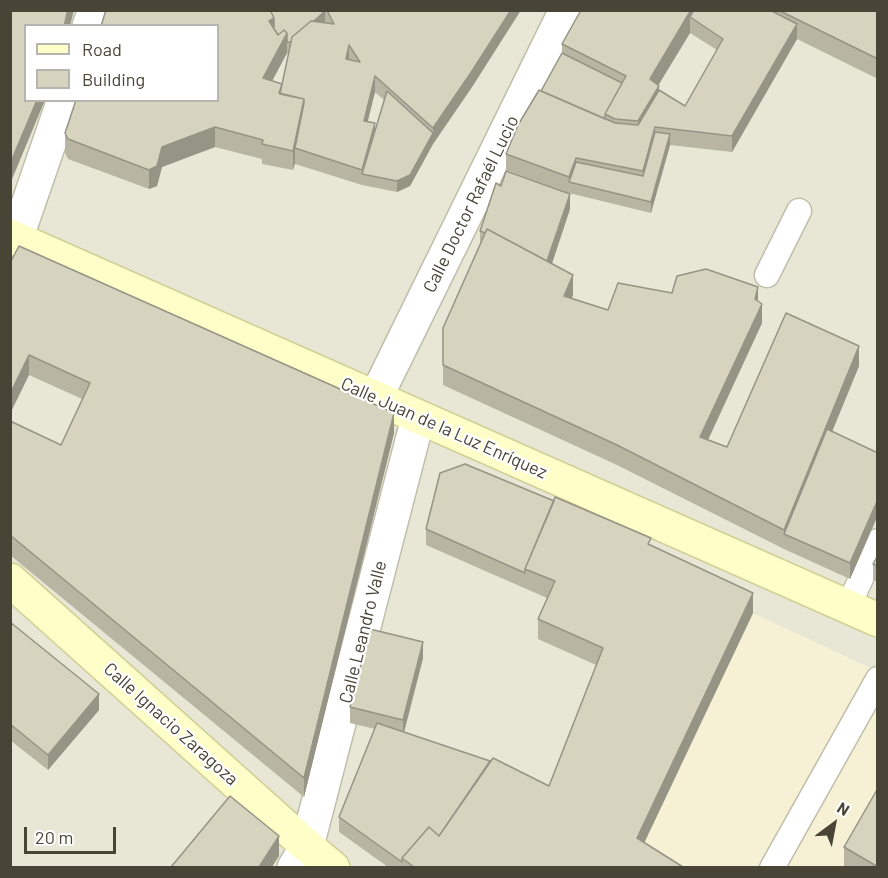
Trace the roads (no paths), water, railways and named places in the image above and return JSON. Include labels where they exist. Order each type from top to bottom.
[{"type":"main road","name":"Calle Juan de la Luz Enríquez","points":[[13,238],[878,620]]},
{"type":"main road","name":"Calle Ignacio Zaragoza","points":[[10,580],[301,857],[333,867]]},
{"type":"street","name":"Calle Doctor Rafaél Lucio","points":[[376,397],[566,10]]},
{"type":"street","points":[[13,238],[63,102]]},
{"type":"street","points":[[767,275],[799,211]]},
{"type":"street","name":"Calle Leandro Valle","points":[[301,857],[418,417]]},
{"type":"street","points":[[848,607],[878,541]]},
{"type":"street","points":[[772,867],[878,679]]}]
